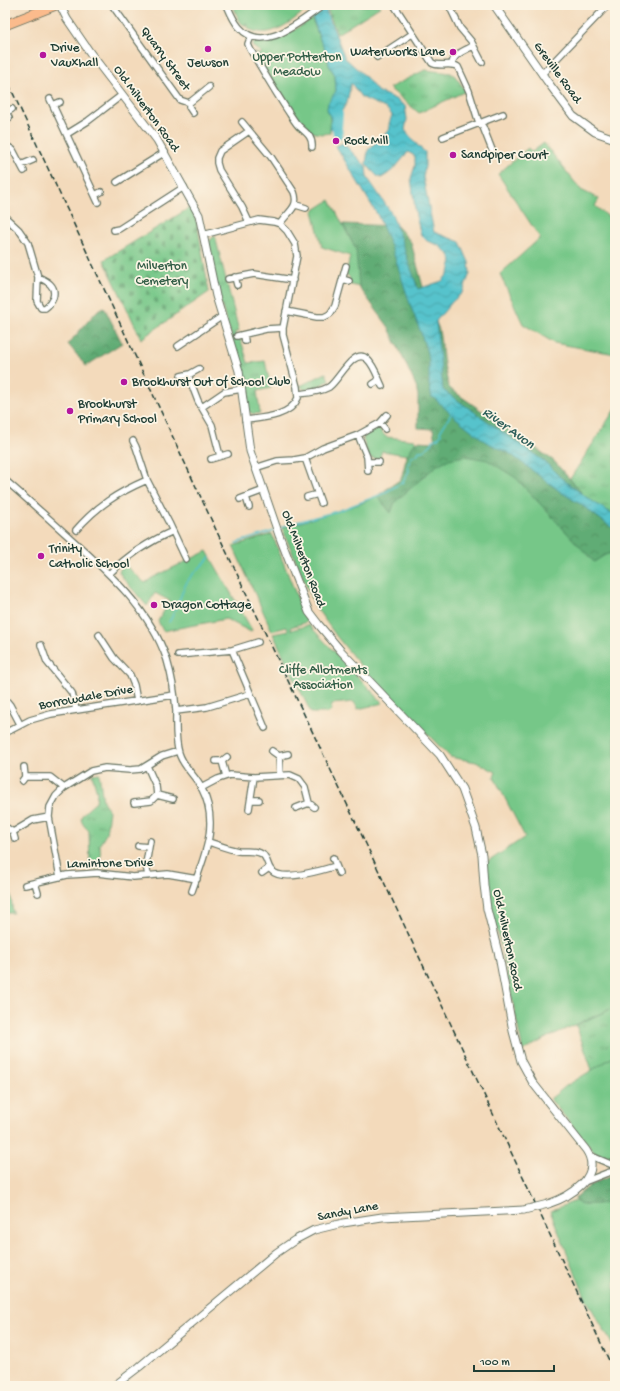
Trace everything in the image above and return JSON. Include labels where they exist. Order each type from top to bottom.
[{"type":"main road","points":[[5,25],[56,5]]},
{"type":"street","name":"Old Milverton Road","points":[[60,5],[67,19],[91,54],[151,132],[164,152],[199,215],[216,296],[234,354],[242,388],[249,448],[255,468],[306,604],[314,618],[341,651],[440,755],[462,789],[481,847],[487,909],[499,956],[513,1031],[521,1062],[533,1083],[589,1155]]},
{"type":"street","name":"Quarry Street","points":[[112,5],[180,100],[189,103]]},
{"type":"street","points":[[227,5],[238,26],[251,36],[263,38],[271,38],[278,35],[324,5]]},
{"type":"street","points":[[394,5],[412,34],[434,64],[452,65],[458,67],[492,150]]},
{"type":"street","points":[[449,5],[460,28],[482,62]]},
{"type":"street","name":"Greville Road","points":[[494,5],[565,106],[577,120],[595,132],[615,139]]},
{"type":"street","points":[[542,74],[608,5]]},
{"type":"street","points":[[377,57],[412,34]]},
{"type":"street","points":[[251,36],[248,44],[250,49],[276,94],[298,126],[310,136],[312,147]]},
{"type":"street","points":[[452,65],[452,61],[455,57],[473,46]]},
{"type":"street","name":"Quarry Street","points":[[189,103],[209,87]]},
{"type":"street","points":[[67,134],[88,121],[122,95]]},
{"type":"street","points":[[50,99],[98,202]]},
{"type":"street","points":[[53,105],[60,102]]},
{"type":"street","name":"Quarry Street","points":[[189,103],[189,107],[193,113]]},
{"type":"street","points":[[7,114],[12,109]]},
{"type":"street","points":[[444,137],[503,114]]},
{"type":"street","points":[[242,122],[271,157],[294,192],[296,205],[280,224]]},
{"type":"street","points":[[249,131],[220,151],[217,158],[219,170],[242,207],[249,222]]},
{"type":"street","points":[[5,145],[13,150],[24,171]]},
{"type":"street","points":[[117,182],[164,152]]},
{"type":"street","points":[[21,165],[33,160]]},
{"type":"street","points":[[114,230],[119,229],[184,187]]},
{"type":"street","points":[[95,195],[101,192]]},
{"type":"street","points":[[296,205],[306,208]]},
{"type":"street","points":[[5,217],[19,230],[25,239],[38,277],[38,304],[40,308],[45,308],[51,303],[54,290],[49,283],[38,277]]},
{"type":"street","points":[[203,235],[249,222],[264,220],[280,224],[290,234],[296,247],[297,261],[282,335],[298,394],[297,401],[285,412],[245,420]]},
{"type":"street","points":[[286,311],[317,317],[328,315],[334,308],[346,266]]},
{"type":"street","points":[[228,279],[254,274],[293,280]]},
{"type":"street","points":[[235,278],[237,285]]},
{"type":"street","points":[[343,279],[349,280]]},
{"type":"street","points":[[182,346],[222,317]]},
{"type":"street","points":[[237,336],[266,329],[283,328]]},
{"type":"street","points":[[244,335],[245,341]]},
{"type":"street","points":[[298,394],[315,392],[329,386],[337,379],[349,362],[357,356],[364,357],[370,362],[382,386]]},
{"type":"street","points":[[181,376],[188,375],[199,370]]},
{"type":"street","points":[[188,375],[195,395],[212,425],[220,456]]},
{"type":"street","points":[[373,384],[379,380]]},
{"type":"street","points":[[202,407],[224,392],[242,388]]},
{"type":"street","points":[[255,468],[277,461],[305,458],[323,448],[358,435],[380,423],[387,415]]},
{"type":"street","points":[[380,423],[385,430]]},
{"type":"street","points":[[358,435],[368,462],[368,470]]},
{"type":"street","points":[[132,441],[136,447],[147,480],[186,559]]},
{"type":"street","points":[[211,459],[228,454]]},
{"type":"street","points":[[305,458],[321,503]]},
{"type":"street","points":[[368,462],[379,462]]},
{"type":"street","points":[[5,480],[109,574],[139,608],[154,631],[167,659],[176,711],[178,750],[183,763],[202,788],[210,814],[209,842],[192,890]]},
{"type":"street","points":[[76,530],[88,516],[117,494],[147,480]]},
{"type":"street","points":[[249,507],[243,498],[264,490]]},
{"type":"street","points":[[307,497],[318,494]]},
{"type":"street","points":[[109,574],[137,550],[156,538],[173,531]]},
{"type":"street","points":[[99,635],[114,658],[130,675],[134,685],[137,701]]},
{"type":"street","points":[[178,655],[232,650],[258,642]]},
{"type":"street","points":[[41,646],[47,662],[72,693],[76,710]]},
{"type":"street","points":[[232,650],[265,728]]},
{"type":"street","points":[[176,711],[207,707],[250,694]]},
{"type":"street","name":"Borrowdale Drive","points":[[5,732],[20,724],[40,717],[174,695]]},
{"type":"street","points":[[5,699],[12,707],[20,724]]},
{"type":"street","points":[[60,876],[49,824],[52,800],[64,788],[87,773],[105,768],[133,770],[147,766],[162,756],[178,750]]},
{"type":"street","points":[[272,751],[279,756],[288,754]]},
{"type":"street","points":[[279,756],[280,775]]},
{"type":"street","points":[[216,761],[222,761],[227,757]]},
{"type":"street","points":[[222,761],[226,776]]},
{"type":"street","points":[[147,766],[156,786],[157,795]]},
{"type":"street","points":[[24,767],[24,779],[50,777],[64,788]]},
{"type":"street","points":[[202,788],[218,779],[233,775],[254,777],[280,775],[293,776],[299,779],[305,787],[309,803],[314,807]]},
{"type":"street","points":[[249,809],[254,777]]},
{"type":"street","points":[[157,795],[172,799]]},
{"type":"street","points":[[134,803],[151,800],[157,795]]},
{"type":"street","points":[[251,800],[259,800]]},
{"type":"street","points":[[296,808],[309,803]]},
{"type":"street","points":[[13,832],[33,820],[49,817]]},
{"type":"street","points":[[7,828],[13,832],[15,840]]},
{"type":"street","points":[[209,842],[238,851],[252,851],[261,853],[266,858],[269,868],[278,874],[288,875],[313,873],[336,866]]},
{"type":"street","points":[[138,846],[149,844],[146,864],[148,876]]},
{"type":"street","points":[[333,858],[339,873]]},
{"type":"street","points":[[262,873],[269,868]]},
{"type":"street","name":"Lamintone Drive","points":[[25,885],[60,876],[88,873],[129,877],[168,874],[196,879]]},
{"type":"street","points":[[36,883],[38,893]]},
{"type":"street","points":[[589,1155],[615,1166]]},
{"type":"street","points":[[584,1182],[591,1165],[589,1155]]},
{"type":"street","points":[[584,1182],[607,1172],[615,1171]]},
{"type":"street","name":"Sandy Lane","points":[[114,1386],[140,1367],[276,1253],[295,1240],[314,1230],[337,1224],[377,1218],[524,1210],[548,1204],[568,1196],[584,1182]]},
{"type":"green space","points":[[233,5],[308,5],[309,8],[281,28],[273,31],[257,32],[249,29],[247,23],[245,24],[246,27],[241,23]]},
{"type":"green space","points":[[332,5],[381,6],[337,34],[327,8]]},
{"type":"green space","name":"Upper Potterton Meadow","points":[[312,19],[325,49],[329,65],[335,75],[336,91],[330,116],[330,133],[326,134],[313,132],[298,125],[255,52],[259,55],[262,53],[252,46],[254,42],[269,41],[281,38]]},
{"type":"green space","points":[[425,70],[451,73],[466,91],[419,113],[389,88]]},
{"type":"green space","points":[[544,143],[581,190],[599,199],[595,206],[615,222],[615,354],[554,343],[523,324],[500,274],[540,238],[498,174],[528,148],[532,152]]},
{"type":"green space","points":[[330,200],[356,250],[359,287],[348,284],[350,278],[346,274],[350,256],[322,247],[313,211]]},
{"type":"green space","name":"Milverton Cemetery","points":[[191,207],[197,223],[209,292],[141,339],[104,260]]},
{"type":"green space","points":[[343,224],[397,226],[411,242],[423,287],[439,330],[449,388],[554,461],[580,491],[583,500],[615,524],[615,552],[605,555],[594,562],[516,478],[436,466],[395,502],[391,513],[377,496],[401,479],[407,455],[416,441],[435,442],[433,429],[418,428],[418,396],[416,386],[388,326],[359,287],[356,250]]},
{"type":"green space","points":[[215,236],[239,331],[235,332],[236,338],[241,340],[248,363],[265,361],[271,388],[257,391],[260,413],[254,414],[249,412],[242,372],[219,297],[209,246],[210,240]]},
{"type":"green space","points":[[104,307],[122,343],[86,366],[68,344],[97,311]]},
{"type":"green space","points":[[326,373],[329,380],[319,386],[305,390],[300,386]]},
{"type":"green space","points":[[615,409],[615,524],[583,500],[580,491],[570,479]]},
{"type":"green space","points":[[377,429],[380,430],[386,437],[416,441],[407,455],[382,451],[379,459],[371,458],[368,456],[363,439],[365,435]]},
{"type":"green space","points":[[465,456],[487,460],[516,478],[594,562],[605,555],[615,552],[615,1007],[548,1037],[523,1051],[499,937],[489,904],[486,885],[486,863],[525,837],[494,777],[496,772],[476,762],[450,757],[360,665],[337,637],[315,606],[282,528],[362,503],[377,496],[391,513],[395,502],[436,466],[449,459]]},
{"type":"green space","name":"Cliffe Allotments Association","points":[[272,534],[307,622],[291,627],[291,630],[309,625],[383,703],[358,709],[354,702],[332,704],[331,711],[328,713],[311,713],[273,634],[288,631],[287,627],[272,631],[233,546]]},
{"type":"green space","points":[[207,551],[252,630],[251,632],[226,619],[163,631],[158,621],[170,601],[155,593],[147,606],[119,572],[125,565],[145,583],[152,578]]},
{"type":"green space","points":[[99,773],[103,801],[109,811],[106,834],[100,844],[101,869],[90,869],[89,831],[84,826],[81,818],[82,815],[96,802],[97,792],[92,774]]},
{"type":"green space","points":[[5,848],[13,913],[5,913]]},
{"type":"green space","points":[[615,1007],[615,1056],[592,1070],[576,1025]]},
{"type":"green space","points":[[615,1056],[615,1162],[595,1153],[550,1099],[566,1086]]},
{"type":"green space","points":[[615,1175],[615,1203],[581,1205],[575,1201],[575,1198],[598,1181]]},
{"type":"green space","points":[[575,1201],[581,1205],[615,1203],[615,1349],[586,1299],[550,1211]]},
{"type":"water","points":[[308,5],[324,5],[345,58],[365,76],[377,91],[395,99],[405,106],[407,119],[405,130],[425,152],[423,177],[434,232],[460,242],[469,262],[470,273],[463,292],[452,302],[436,321],[443,390],[544,461],[560,477],[586,497],[615,516],[615,530],[580,504],[562,493],[509,453],[486,442],[451,414],[433,397],[432,398],[429,385],[429,360],[391,246],[377,214],[336,146],[343,143],[366,166],[367,177],[392,214],[418,289],[442,281],[449,273],[452,260],[448,253],[438,245],[427,241],[421,235],[416,216],[411,178],[415,166],[415,156],[408,152],[393,170],[381,178],[377,176],[366,164],[368,150],[390,129],[389,124],[392,115],[387,109],[361,97],[351,83],[347,103],[341,112],[340,127],[330,129],[331,120],[327,109],[328,103],[336,91],[335,75],[329,65],[328,57]]},
{"type":"waterway","name":"River Avon","points":[[338,114],[338,134]]},
{"type":"waterway","points":[[280,528],[289,524],[338,511],[382,494],[403,482],[409,471],[408,465],[412,456],[417,455],[419,451],[423,451],[432,444],[433,440],[438,438],[451,414]]},
{"type":"waterway","points":[[236,543],[274,531]]},
{"type":"waterway","points":[[169,622],[187,582],[210,557]]},
{"type":"railway","points":[[5,76],[217,532],[366,844],[615,1373]]},
{"type":"place","name":"Jewson","points":[[208,49]]},
{"type":"place","name":"Waterworks Lane","points":[[453,52]]},
{"type":"place","name":"Drive Vauxhall","points":[[43,55]]},
{"type":"place","name":"Rock Mill","points":[[336,141]]},
{"type":"place","name":"Sandpiper Court","points":[[453,155]]},
{"type":"place","name":"Brookhurst Out Of School Club","points":[[124,382]]},
{"type":"place","name":"Brookhurst Primary School","points":[[70,411]]},
{"type":"place","name":"Trinity Catholic School","points":[[41,556]]},
{"type":"place","name":"Dragon Cottage","points":[[154,605]]}]
